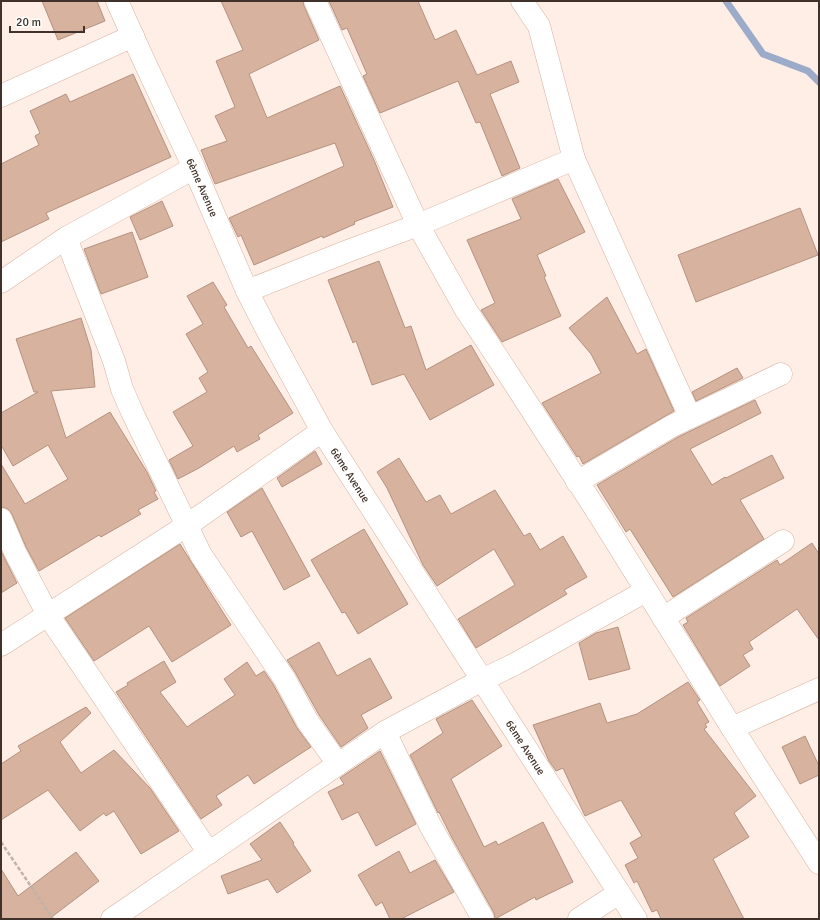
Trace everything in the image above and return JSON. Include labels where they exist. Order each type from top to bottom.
[{"type":"street","name":"6ème Avenue","points":[[118,1],[194,168],[247,291],[322,431],[636,919]]},
{"type":"street","points":[[315,1],[418,225],[466,310],[600,516],[732,728],[819,863]]},
{"type":"street","points":[[522,1],[539,26],[574,159],[690,417]]},
{"type":"street","points":[[1,96],[133,36]]},
{"type":"street","points":[[247,291],[418,225],[574,159]]},
{"type":"street","points":[[1,282],[66,238],[194,168]]},
{"type":"street","points":[[66,238],[114,361],[122,389],[186,526],[201,555],[284,678],[308,722],[338,764]]},
{"type":"street","points":[[577,482],[690,417],[781,374]]},
{"type":"street","points":[[1,645],[186,526],[322,431]]},
{"type":"street","points":[[1,519],[14,552],[48,615],[209,853]]},
{"type":"street","points":[[663,618],[783,541]]},
{"type":"street","points":[[114,918],[385,732],[515,664],[646,591]]},
{"type":"street","points":[[732,728],[819,689]]},
{"type":"street","points":[[385,732],[430,825],[483,919]]},
{"type":"street","points":[[579,919],[619,893]]},
{"type":"path","points":[[1,842],[53,919]]},
{"type":"building","points":[[42,1],[97,1],[105,21],[58,40]]},
{"type":"building","points":[[221,1],[303,1],[319,40],[249,74],[267,118],[340,86],[374,160],[393,207],[354,222],[355,224],[323,238],[322,236],[254,265],[241,235],[238,237],[229,218],[344,166],[335,143],[215,184],[201,150],[227,141],[215,116],[235,107],[216,61],[243,50]]},
{"type":"building","points":[[329,1],[418,1],[435,40],[456,30],[477,75],[511,61],[519,82],[490,94],[520,168],[502,176],[480,122],[476,123],[458,81],[380,113],[363,76],[367,74],[347,28],[342,30]]},
{"type":"building","points":[[133,74],[171,157],[46,213],[49,219],[1,242],[1,164],[39,145],[35,136],[40,133],[30,111],[66,94],[70,102]]},
{"type":"building","points":[[558,179],[585,232],[537,255],[546,276],[544,277],[561,316],[502,342],[481,310],[495,303],[467,240],[521,219],[512,199]]},
{"type":"building","points":[[162,201],[173,226],[140,240],[130,217]]},
{"type":"building","points":[[800,208],[818,255],[696,302],[678,255]]},
{"type":"building","points":[[132,232],[148,277],[101,294],[84,249]]},
{"type":"building","points":[[379,261],[405,328],[411,326],[426,370],[471,345],[494,385],[430,420],[404,374],[372,385],[356,341],[353,343],[328,280]]},
{"type":"building","points":[[213,282],[227,305],[224,307],[248,348],[251,346],[293,413],[258,435],[260,439],[237,452],[234,446],[178,479],[169,460],[193,446],[173,412],[207,392],[199,378],[208,372],[186,334],[203,324],[187,296]]},
{"type":"building","points":[[607,297],[637,354],[646,349],[674,411],[583,464],[542,403],[601,373],[591,354],[569,328]]},
{"type":"building","points":[[81,318],[91,350],[95,387],[51,391],[66,438],[110,412],[147,472],[158,499],[138,510],[141,514],[101,537],[99,535],[39,571],[26,547],[12,514],[8,509],[1,507],[1,464],[25,504],[68,479],[48,445],[13,466],[1,445],[1,413],[38,392],[34,392],[16,339]]},
{"type":"building","points":[[737,368],[743,378],[696,401],[692,392]]},
{"type":"building","points":[[755,400],[761,413],[690,449],[712,485],[725,477],[726,478],[772,455],[784,478],[740,500],[764,539],[673,597],[630,529],[626,532],[597,485],[678,437]]},
{"type":"building","points":[[315,451],[322,464],[282,487],[277,478]]},
{"type":"building","points":[[399,458],[426,502],[440,495],[451,514],[495,490],[524,536],[530,533],[540,550],[563,536],[587,577],[564,590],[567,594],[476,648],[458,619],[515,585],[494,549],[437,586],[423,565],[387,488],[377,472]]},
{"type":"building","points":[[262,488],[310,576],[284,590],[252,531],[241,537],[227,512]]},
{"type":"building","points":[[364,529],[408,604],[358,634],[345,612],[342,613],[311,560]]},
{"type":"building","points":[[812,543],[819,554],[819,640],[797,609],[749,642],[753,649],[743,655],[750,666],[720,686],[683,625],[688,622],[686,618],[777,560],[780,565]]},
{"type":"building","points":[[180,544],[231,625],[172,662],[149,626],[94,661],[65,618]]},
{"type":"building","points":[[1,551],[17,583],[1,593]]},
{"type":"building","points":[[618,627],[630,669],[589,680],[579,643],[596,633]]},
{"type":"building","points":[[319,642],[337,676],[370,658],[392,698],[361,715],[368,728],[341,747],[319,715],[287,660]]},
{"type":"building","points":[[164,661],[176,682],[160,692],[187,727],[235,695],[224,679],[247,662],[256,676],[264,671],[273,684],[297,728],[311,747],[254,784],[248,775],[216,796],[222,805],[201,819],[116,692],[128,685],[127,683]]},
{"type":"building","points":[[688,682],[700,700],[697,702],[709,722],[705,724],[707,727],[704,729],[756,796],[734,813],[749,837],[713,859],[744,919],[661,919],[657,910],[652,912],[637,881],[634,883],[625,865],[638,858],[630,843],[642,836],[621,800],[585,816],[563,768],[556,771],[549,761],[533,725],[600,703],[607,723],[637,714]]},
{"type":"building","points":[[472,700],[502,746],[451,779],[484,847],[496,841],[498,845],[543,822],[573,882],[536,900],[535,897],[495,919],[494,913],[439,812],[438,813],[410,755],[443,733],[436,719]]},
{"type":"building","points":[[86,707],[91,713],[60,742],[81,773],[114,750],[150,788],[179,831],[141,854],[114,811],[106,816],[104,813],[80,831],[48,790],[1,820],[1,764],[21,751],[18,746]]},
{"type":"building","points":[[805,736],[819,766],[819,775],[800,784],[782,747]]},
{"type":"building","points":[[380,751],[416,824],[376,846],[358,812],[342,820],[328,792],[344,784],[340,778]]},
{"type":"building","points":[[280,822],[311,871],[277,893],[268,879],[228,894],[221,876],[262,860],[250,844]]},
{"type":"building","points":[[399,851],[410,873],[435,860],[454,892],[401,919],[390,919],[382,902],[376,906],[358,875]]},
{"type":"building","points":[[76,852],[99,881],[49,919],[1,919],[1,869],[18,896]]},
{"type":"waterway","points":[[726,1],[763,54],[808,71],[819,82]]}]
